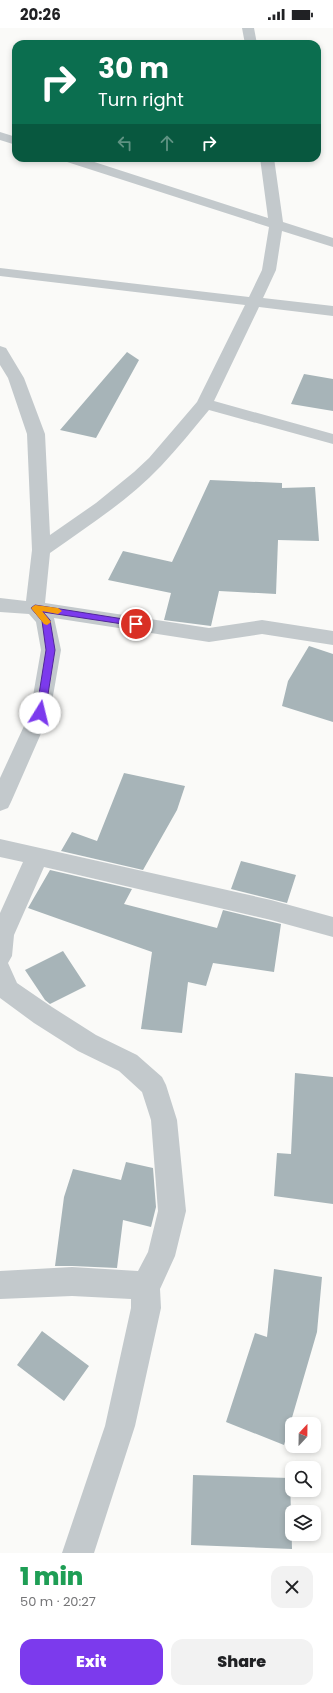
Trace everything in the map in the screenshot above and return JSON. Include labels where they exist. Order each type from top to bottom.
[{"type":"street","points":[[248,28],[250,40]]},
{"type":"street","points":[[0,136],[12,140]]},
{"type":"street","points":[[81,162],[333,243]]},
{"type":"street","points":[[41,550],[102,507],[140,476],[155,462],[205,404],[269,270],[276,224],[268,162]]},
{"type":"street","points":[[0,272],[333,311]]},
{"type":"street","points":[[0,351],[16,378],[36,434],[41,550],[35,608],[46,620],[51,650],[40,713],[0,802]]},
{"type":"street","points":[[205,404],[333,440]]},
{"type":"street","points":[[0,605],[35,608],[209,635],[262,627],[333,638]]},
{"type":"street","points":[[0,848],[271,910],[333,927]]},
{"type":"street","points":[[0,956],[2,935],[37,856]]},
{"type":"street","points":[[0,971],[8,990],[43,1015],[87,1043],[128,1063],[153,1085],[164,1120],[172,1211],[161,1256],[145,1287],[146,1308],[120,1426],[78,1553]]},
{"type":"street","points":[[0,1285],[38,1281],[70,1280],[117,1283],[145,1287]]},
{"type":"building","points":[[127,352],[139,360],[96,438],[60,430]]},
{"type":"building","points":[[304,374],[333,379],[333,411],[291,404]]},
{"type":"building","points":[[210,480],[282,483],[282,488],[315,487],[319,541],[278,540],[276,594],[219,591],[211,626],[164,620],[171,593],[108,580],[123,551],[172,562]]},
{"type":"building","points":[[309,646],[333,654],[333,722],[282,706],[288,681]]},
{"type":"building","points":[[124,773],[185,786],[177,810],[143,870],[61,851],[72,832],[97,841]]},
{"type":"building","points":[[241,861],[296,875],[287,903],[231,889]]},
{"type":"building","points":[[50,870],[132,889],[124,904],[217,928],[223,910],[281,924],[274,972],[213,963],[206,986],[188,982],[182,1033],[141,1029],[152,952],[28,908]]},
{"type":"building","points":[[63,951],[86,986],[50,1004],[45,1000],[25,970]]},
{"type":"building","points":[[295,1073],[333,1077],[333,1204],[274,1196],[277,1153],[291,1154]]},
{"type":"building","points":[[126,1162],[153,1168],[156,1207],[151,1227],[123,1220],[117,1268],[55,1266],[64,1197],[73,1169],[121,1180]]},
{"type":"building","points":[[274,1269],[322,1277],[317,1332],[292,1417],[285,1417],[284,1445],[226,1422],[255,1333],[267,1337]]},
{"type":"building","points":[[42,1331],[89,1366],[64,1401],[17,1365]]},
{"type":"building","points":[[193,1475],[285,1478],[285,1497],[291,1497],[291,1505],[285,1505],[285,1541],[292,1541],[292,1549],[191,1545]]},
{"type":"slow traffic","points":[[47,622],[35,608],[58,611]]},
{"type":"route","points":[[40,713],[51,650],[46,620],[35,608],[136,624]]}]
